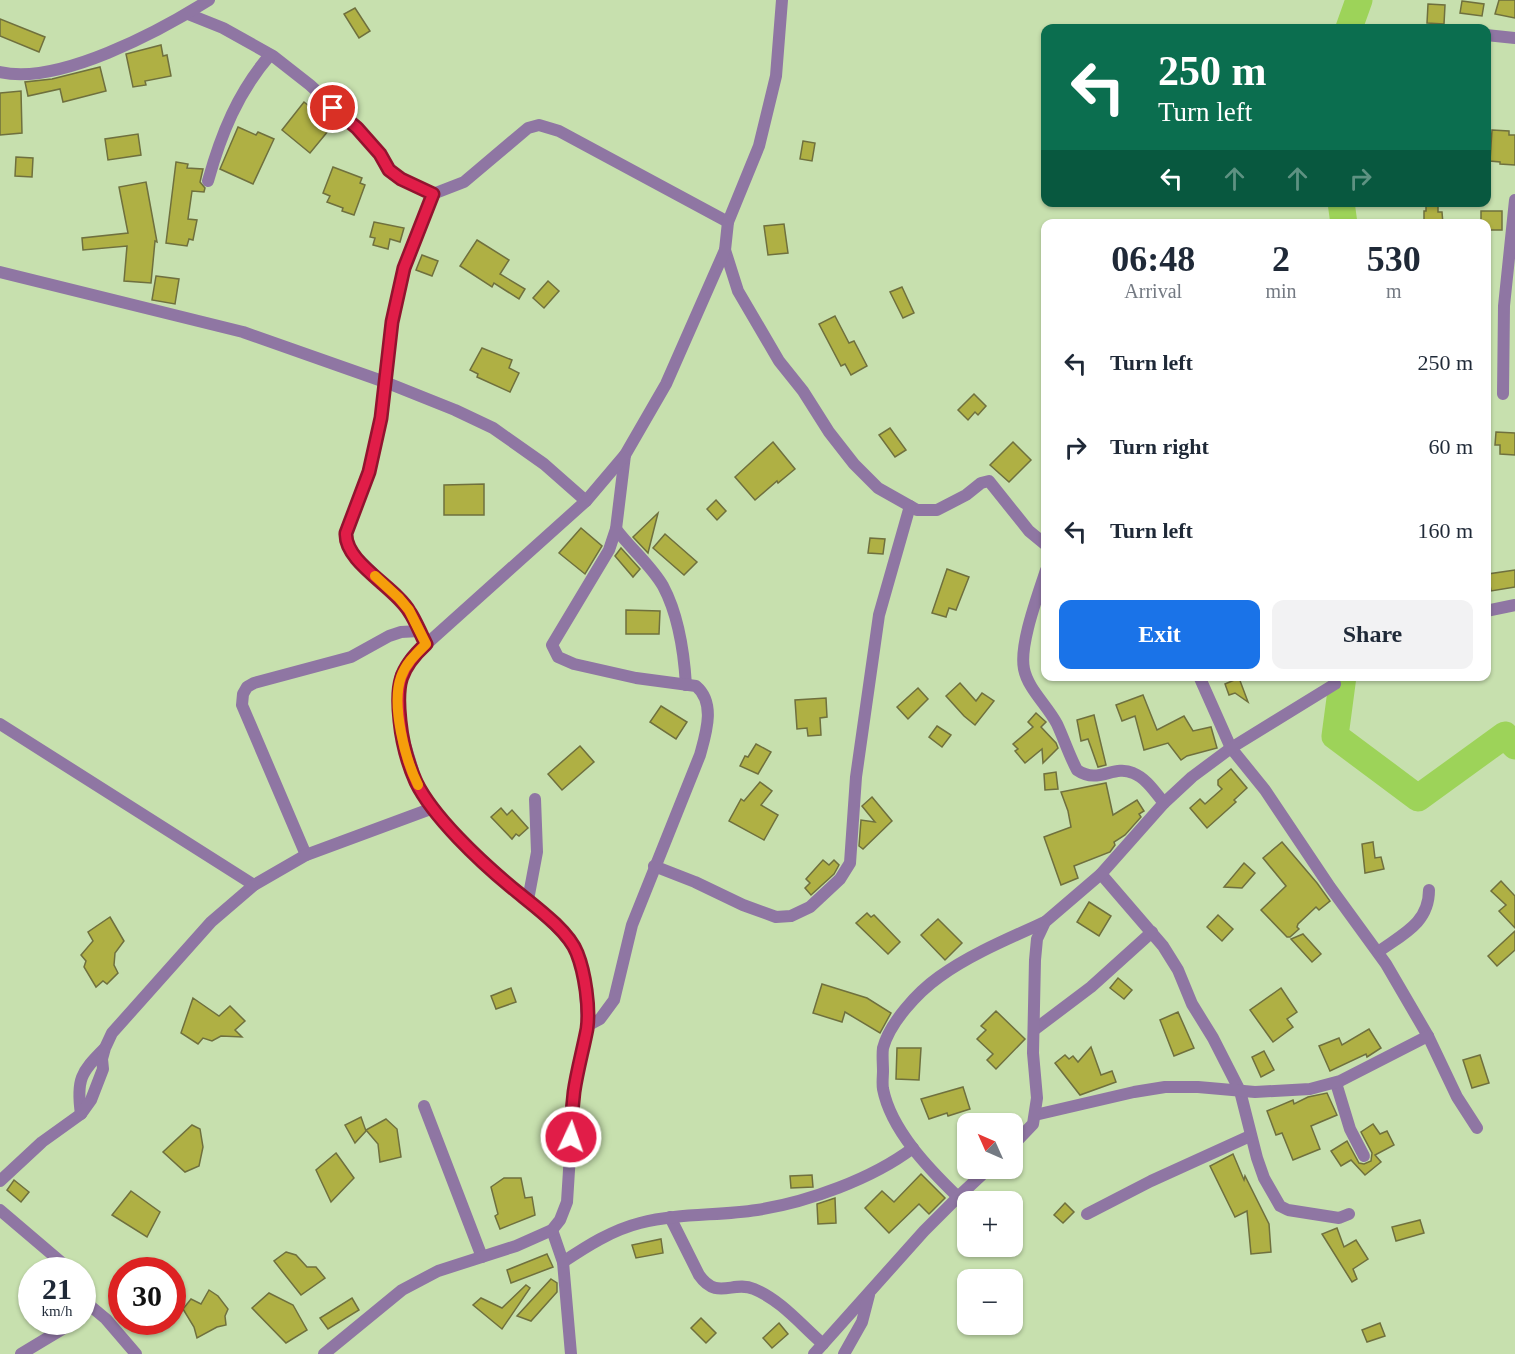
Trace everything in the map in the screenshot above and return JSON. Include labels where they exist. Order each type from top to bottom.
[{"type":"street","points":[[0,72],[15,76],[58,70],[101,56],[188,14],[209,0]]},
{"type":"street","points":[[324,1354],[402,1290],[438,1271],[516,1246],[552,1230],[560,1220],[567,1202],[574,1091],[587,1026],[582,966],[576,950],[561,932],[460,840],[433,808],[417,784],[401,731],[398,703],[401,675],[411,658],[586,501],[625,455],[666,384],[725,250],[728,222],[759,146],[776,76],[782,0]]},
{"type":"street","points":[[188,14],[223,27],[270,55],[310,85],[357,128],[380,154],[389,170],[401,179],[433,194],[464,182],[528,128],[538,126],[559,131],[728,222]]},
{"type":"street","points":[[1491,36],[1515,38]]},
{"type":"street","points":[[208,181],[222,133],[234,108],[245,87],[270,55]]},
{"type":"street","points":[[426,644],[409,610],[352,553],[345,536],[369,472],[381,418],[392,322],[404,268],[433,194]]},
{"type":"street","points":[[1503,393],[1509,338],[1504,306],[1515,200]]},
{"type":"street","points":[[725,250],[738,291],[779,361],[829,432],[854,464],[878,488],[917,510],[937,510],[966,495],[981,483],[989,481],[1029,531],[1041,540]]},
{"type":"street","points":[[0,273],[243,332],[385,382],[493,428],[544,464],[586,501]]},
{"type":"street","points":[[587,1026],[600,1019],[614,1000],[632,925],[693,774],[705,735],[708,708],[704,693],[696,686],[612,674],[558,657],[553,649],[552,645],[575,603],[609,550],[616,528],[625,455]]},
{"type":"street","points":[[654,866],[776,917],[791,916],[810,907],[840,879],[850,863],[856,777],[879,615],[910,507]]},
{"type":"street","points":[[616,528],[663,586],[682,644],[686,685]]},
{"type":"street","points":[[1041,588],[1023,654],[1023,668],[1028,681],[1056,723],[1077,770],[1093,777],[1122,771],[1135,774],[1149,784],[1164,803]]},
{"type":"street","points":[[1491,610],[1515,605]]},
{"type":"street","points":[[306,855],[251,730],[242,705],[243,694],[247,687],[254,683],[351,657],[395,634],[419,631]]},
{"type":"street","points":[[1201,681],[1231,748],[1265,790],[1330,887],[1378,952],[1428,1036],[1457,1097],[1477,1128]]},
{"type":"street","points":[[957,1196],[913,1148],[894,1118],[883,1089],[883,1048],[898,1018],[916,996],[940,976],[984,950],[1045,922],[1101,874],[1164,803],[1192,777],[1231,748],[1335,684]]},
{"type":"street","points":[[0,724],[254,885]]},
{"type":"street","points":[[528,900],[537,852],[535,798]]},
{"type":"street","points":[[0,1181],[42,1142],[81,1114],[78,1095],[86,1067],[105,1048],[112,1033],[122,1021],[211,922],[254,885],[306,855],[433,808]]},
{"type":"street","points":[[1101,874],[1152,932],[1178,970],[1192,1004],[1213,1038],[1240,1091],[1250,1136],[1264,1178],[1280,1206],[1288,1210],[1339,1218],[1350,1214]]},
{"type":"street","points":[[1378,952],[1421,919],[1427,910],[1430,890]]},
{"type":"street","points":[[1023,1134],[1033,1124],[1037,1098],[1033,1053],[1037,939],[1045,922]]},
{"type":"street","points":[[1034,1030],[1091,987],[1152,932]]},
{"type":"street","points":[[1035,1115],[1166,1087],[1240,1091],[1310,1089],[1336,1083],[1428,1036]]},
{"type":"street","points":[[1336,1083],[1350,1129],[1364,1156]]},
{"type":"street","points":[[424,1106],[482,1257]]},
{"type":"street","points":[[1087,1214],[1151,1181],[1250,1136]]},
{"type":"street","points":[[563,1262],[612,1233],[638,1223],[670,1217],[757,1210],[842,1186],[892,1164],[913,1148]]},
{"type":"street","points":[[964,1191],[977,1179]]},
{"type":"street","points":[[814,1354],[957,1198]]},
{"type":"street","points":[[0,1210],[55,1257]]},
{"type":"street","points":[[670,1217],[705,1283],[725,1290],[743,1287],[755,1289],[777,1302],[823,1344]]},
{"type":"street","points":[[552,1230],[563,1262],[572,1354]]},
{"type":"street","points":[[844,1354],[862,1322],[869,1294]]},
{"type":"street","points":[[96,1312],[106,1319],[136,1354]]},
{"type":"street","points":[[21,1354],[52,1335]]},
{"type":"building","points":[[1499,0],[1515,0],[1515,18],[1495,14]]},
{"type":"building","points":[[1462,1],[1484,4],[1482,16],[1460,13]]},
{"type":"building","points":[[1428,4],[1445,5],[1444,24],[1427,23]]},
{"type":"building","points":[[355,8],[370,31],[359,38],[344,14]]},
{"type":"building","points":[[0,19],[45,37],[39,52],[0,36]]},
{"type":"building","points":[[161,45],[163,56],[167,55],[171,76],[145,81],[146,85],[133,87],[126,54]]},
{"type":"building","points":[[100,67],[106,91],[63,102],[60,89],[28,96],[25,82],[52,79]]},
{"type":"building","points":[[21,91],[22,133],[0,135],[0,93]]},
{"type":"building","points":[[304,102],[333,125],[310,153],[282,130]]},
{"type":"building","points":[[238,127],[256,135],[258,132],[274,139],[253,184],[220,169]]},
{"type":"building","points":[[1492,130],[1509,131],[1509,135],[1515,135],[1515,165],[1491,161]]},
{"type":"building","points":[[138,134],[141,155],[108,160],[105,139]]},
{"type":"building","points":[[803,141],[815,143],[812,161],[800,159]]},
{"type":"building","points":[[16,157],[33,158],[32,177],[15,176]]},
{"type":"building","points":[[176,162],[188,164],[187,168],[203,169],[200,182],[205,188],[204,192],[192,191],[188,219],[197,220],[193,240],[189,239],[187,246],[166,243]]},
{"type":"building","points":[[333,167],[362,178],[360,183],[365,185],[354,215],[327,202],[330,196],[323,193]]},
{"type":"building","points":[[146,182],[157,242],[155,241],[151,283],[124,281],[127,246],[83,250],[82,238],[128,233],[119,187]]},
{"type":"building","points":[[1426,207],[1438,207],[1438,212],[1442,212],[1443,219],[1424,219],[1424,211]]},
{"type":"building","points":[[1481,211],[1502,211],[1502,230],[1491,230],[1491,219],[1481,219]]},
{"type":"building","points":[[374,222],[404,228],[400,242],[390,239],[388,249],[373,245],[375,238],[370,237]]},
{"type":"building","points":[[784,224],[788,253],[768,255],[764,226]]},
{"type":"building","points":[[477,240],[509,260],[500,274],[525,289],[519,299],[494,283],[492,287],[460,266]]},
{"type":"building","points":[[422,255],[438,261],[432,276],[416,270]]},
{"type":"building","points":[[156,276],[179,279],[175,304],[152,300]]},
{"type":"building","points":[[548,281],[559,291],[544,308],[533,298]]},
{"type":"building","points":[[902,287],[914,313],[903,318],[890,292]]},
{"type":"building","points":[[835,316],[849,343],[854,341],[867,366],[851,375],[845,364],[841,366],[819,324]]},
{"type":"building","points":[[482,348],[512,360],[509,368],[519,373],[510,392],[477,377],[478,374],[470,370]]},
{"type":"building","points":[[974,394],[986,406],[978,415],[975,412],[968,420],[958,410]]},
{"type":"building","points":[[890,428],[906,450],[895,457],[879,435]]},
{"type":"building","points":[[1496,432],[1515,433],[1515,455],[1500,454],[1500,445],[1495,445]]},
{"type":"building","points":[[773,442],[795,469],[755,500],[735,477]]},
{"type":"building","points":[[1013,442],[1031,460],[1009,482],[990,465]]},
{"type":"building","points":[[484,484],[484,515],[444,515],[444,485]]},
{"type":"building","points":[[716,500],[726,511],[717,520],[707,509]]},
{"type":"building","points":[[658,513],[648,553],[633,537]]},
{"type":"building","points":[[581,528],[602,546],[585,574],[559,553]]},
{"type":"building","points":[[665,534],[697,562],[684,575],[653,548]]},
{"type":"building","points":[[870,538],[885,539],[883,554],[868,553]]},
{"type":"building","points":[[621,548],[640,569],[633,577],[615,556]]},
{"type":"building","points":[[947,569],[969,577],[956,610],[949,608],[946,617],[932,613]]},
{"type":"building","points":[[1515,570],[1515,587],[1491,591],[1491,574]]},
{"type":"building","points":[[626,610],[660,611],[659,634],[626,634]]},
{"type":"building","points":[[1240,681],[1248,702],[1235,693],[1229,695],[1225,684]]},
{"type":"building","points":[[960,683],[976,701],[982,693],[994,701],[975,725],[946,696]]},
{"type":"building","points":[[918,688],[928,699],[908,719],[897,707]]},
{"type":"building","points":[[1143,695],[1157,730],[1184,716],[1193,731],[1211,727],[1217,748],[1187,756],[1181,760],[1168,743],[1144,750],[1135,716],[1122,721],[1116,705]]},
{"type":"building","points":[[826,698],[827,717],[820,718],[821,735],[808,736],[807,728],[797,729],[795,700]]},
{"type":"building","points":[[661,706],[687,722],[676,739],[650,722]]},
{"type":"building","points":[[1036,713],[1046,722],[1041,727],[1058,748],[1043,763],[1042,749],[1025,763],[1015,751],[1018,749],[1013,744],[1033,727],[1028,722]]},
{"type":"building","points":[[1094,715],[1106,765],[1098,767],[1088,739],[1081,741],[1077,720]]},
{"type":"building","points":[[937,726],[951,735],[942,747],[929,737]]},
{"type":"building","points":[[756,744],[771,752],[758,774],[740,766],[745,756],[748,757]]},
{"type":"building","points":[[580,746],[594,762],[562,790],[548,774]]},
{"type":"building","points":[[1231,769],[1247,788],[1234,800],[1236,802],[1207,828],[1190,808],[1200,799],[1205,804],[1222,789],[1218,785],[1218,780]]},
{"type":"building","points":[[1056,772],[1058,789],[1045,790],[1044,774]]},
{"type":"building","points":[[760,782],[772,791],[761,805],[778,815],[764,840],[729,821],[741,799],[744,801]]},
{"type":"building","points":[[1106,783],[1113,815],[1137,800],[1144,811],[1139,814],[1141,817],[1125,835],[1114,842],[1115,845],[1110,852],[1074,866],[1078,878],[1061,885],[1044,837],[1071,827],[1061,792]]},
{"type":"building","points":[[872,797],[892,821],[863,849],[859,846],[861,820],[875,822],[862,806]]},
{"type":"building","points":[[501,808],[507,815],[512,810],[528,828],[519,836],[516,834],[512,839],[491,817]]},
{"type":"building","points":[[1282,842],[1330,901],[1319,910],[1316,907],[1298,924],[1299,929],[1290,937],[1287,937],[1261,910],[1286,886],[1263,858]]},
{"type":"building","points":[[1373,842],[1375,858],[1381,857],[1384,869],[1365,873],[1362,844]]},
{"type":"building","points":[[823,860],[829,865],[834,860],[839,865],[834,874],[811,895],[805,888],[810,883],[806,879]]},
{"type":"building","points":[[1244,863],[1255,873],[1242,888],[1224,887]]},
{"type":"building","points":[[1501,881],[1515,896],[1515,928],[1499,911],[1506,905],[1491,891]]},
{"type":"building","points":[[1089,902],[1111,916],[1099,936],[1077,922]]},
{"type":"building","points":[[867,913],[871,917],[874,915],[900,942],[888,954],[856,923]]},
{"type":"building","points":[[1218,915],[1233,929],[1222,941],[1207,927]]},
{"type":"building","points":[[110,917],[124,941],[115,953],[114,965],[118,973],[107,984],[103,981],[96,987],[84,967],[86,961],[81,955],[93,941],[88,932]]},
{"type":"building","points":[[938,919],[962,943],[945,960],[921,935]]},
{"type":"building","points":[[1515,931],[1515,950],[1497,966],[1488,956]]},
{"type":"building","points":[[1303,934],[1321,954],[1312,962],[1291,939]]},
{"type":"building","points":[[1118,978],[1132,990],[1124,999],[1110,988]]},
{"type":"building","points":[[822,984],[867,998],[891,1013],[880,1033],[845,1012],[842,1022],[813,1013]]},
{"type":"building","points":[[511,988],[516,1002],[496,1009],[491,996]]},
{"type":"building","points":[[1281,988],[1297,1012],[1287,1019],[1293,1027],[1273,1042],[1250,1010]]},
{"type":"building","points":[[193,998],[219,1016],[230,1006],[245,1021],[235,1030],[242,1037],[221,1036],[212,1041],[203,1038],[198,1044],[181,1033]]},
{"type":"building","points":[[996,1011],[1025,1039],[996,1069],[987,1060],[993,1054],[977,1039],[986,1030],[981,1026]]},
{"type":"building","points":[[1178,1012],[1194,1048],[1174,1056],[1160,1020]]},
{"type":"building","points":[[1369,1029],[1381,1048],[1367,1057],[1366,1054],[1330,1071],[1319,1046],[1339,1038],[1342,1045]]},
{"type":"building","points":[[1091,1047],[1101,1075],[1112,1071],[1116,1082],[1080,1095],[1055,1063],[1065,1055],[1069,1059],[1073,1056],[1078,1062]]},
{"type":"building","points":[[897,1048],[921,1048],[919,1080],[896,1079]]},
{"type":"building","points":[[1264,1051],[1274,1070],[1261,1077],[1252,1057]]},
{"type":"building","points":[[1480,1055],[1489,1083],[1472,1088],[1463,1060]]},
{"type":"building","points":[[963,1087],[970,1109],[929,1119],[921,1099]]},
{"type":"building","points":[[1327,1093],[1337,1115],[1311,1126],[1320,1149],[1293,1160],[1282,1133],[1276,1135],[1267,1111],[1293,1100],[1294,1104],[1308,1097]]},
{"type":"building","points":[[361,1117],[366,1131],[355,1143],[345,1125]]},
{"type":"building","points":[[386,1119],[397,1129],[401,1157],[380,1162],[378,1144],[366,1130]]},
{"type":"building","points":[[1373,1124],[1380,1134],[1387,1131],[1394,1145],[1375,1155],[1381,1162],[1365,1175],[1351,1160],[1341,1166],[1331,1151],[1347,1141],[1359,1163],[1364,1164],[1371,1161],[1372,1153],[1361,1132]]},
{"type":"building","points":[[192,1125],[200,1129],[203,1147],[199,1166],[185,1172],[163,1152]]},
{"type":"building","points":[[336,1153],[354,1178],[331,1202],[316,1170]]},
{"type":"building","points":[[1233,1154],[1244,1180],[1245,1176],[1269,1224],[1271,1252],[1251,1254],[1247,1211],[1235,1217],[1210,1166]]},
{"type":"building","points":[[921,1174],[945,1198],[929,1214],[919,1204],[889,1233],[865,1208],[882,1191],[894,1202]]},
{"type":"building","points":[[812,1175],[813,1187],[791,1188],[790,1176]]},
{"type":"building","points":[[504,1178],[521,1178],[525,1198],[532,1197],[535,1215],[500,1229],[495,1216],[498,1214],[491,1187]]},
{"type":"building","points":[[14,1180],[29,1192],[21,1202],[7,1190]]},
{"type":"building","points":[[131,1191],[160,1212],[147,1237],[112,1215]]},
{"type":"building","points":[[835,1198],[836,1223],[818,1224],[817,1204]]},
{"type":"building","points":[[1065,1203],[1074,1212],[1063,1223],[1054,1215]]},
{"type":"building","points":[[1420,1220],[1424,1233],[1396,1241],[1392,1227]]},
{"type":"building","points":[[1337,1228],[1344,1247],[1356,1240],[1368,1259],[1353,1269],[1357,1279],[1352,1282],[1322,1234]]},
{"type":"building","points":[[661,1239],[663,1253],[636,1258],[632,1245]]},
{"type":"building","points":[[286,1252],[296,1255],[307,1267],[316,1267],[325,1278],[301,1295],[274,1261]]},
{"type":"building","points":[[547,1254],[553,1267],[511,1283],[507,1270]]},
{"type":"building","points":[[551,1279],[557,1283],[557,1292],[531,1321],[517,1316]]},
{"type":"building","points":[[526,1285],[530,1288],[502,1329],[473,1305],[481,1298],[502,1308]]},
{"type":"building","points":[[209,1290],[218,1296],[228,1309],[225,1316],[226,1325],[217,1327],[197,1338],[194,1327],[186,1314],[186,1305],[191,1299],[201,1304]]},
{"type":"building","points":[[269,1293],[293,1305],[307,1330],[286,1343],[252,1308]]},
{"type":"building","points":[[352,1298],[359,1310],[328,1329],[320,1318]]},
{"type":"building","points":[[701,1318],[716,1333],[706,1343],[691,1328]]},
{"type":"building","points":[[779,1323],[788,1334],[772,1348],[763,1338]]},
{"type":"building","points":[[1380,1323],[1385,1336],[1367,1342],[1362,1330]]},
{"type":"waterway","points":[[1350,24],[1359,0]]},
{"type":"waterway","points":[[1342,207],[1343,219]]},
{"type":"waterway","points":[[1342,681],[1335,736],[1418,798],[1505,735],[1515,746]]},
{"type":"slow traffic","points":[[375,576],[409,610],[426,644],[411,658],[401,675],[398,703],[401,731],[418,785]]},
{"type":"route","points":[[333,108],[357,128],[380,154],[389,170],[401,179],[433,194],[404,268],[392,322],[381,418],[369,472],[345,536],[346,542],[352,553],[409,610],[426,644],[411,658],[401,675],[399,686],[401,731],[417,784],[433,808],[460,840],[544,914],[576,950],[582,966],[585,986],[587,1026],[574,1091],[571,1137]]}]
